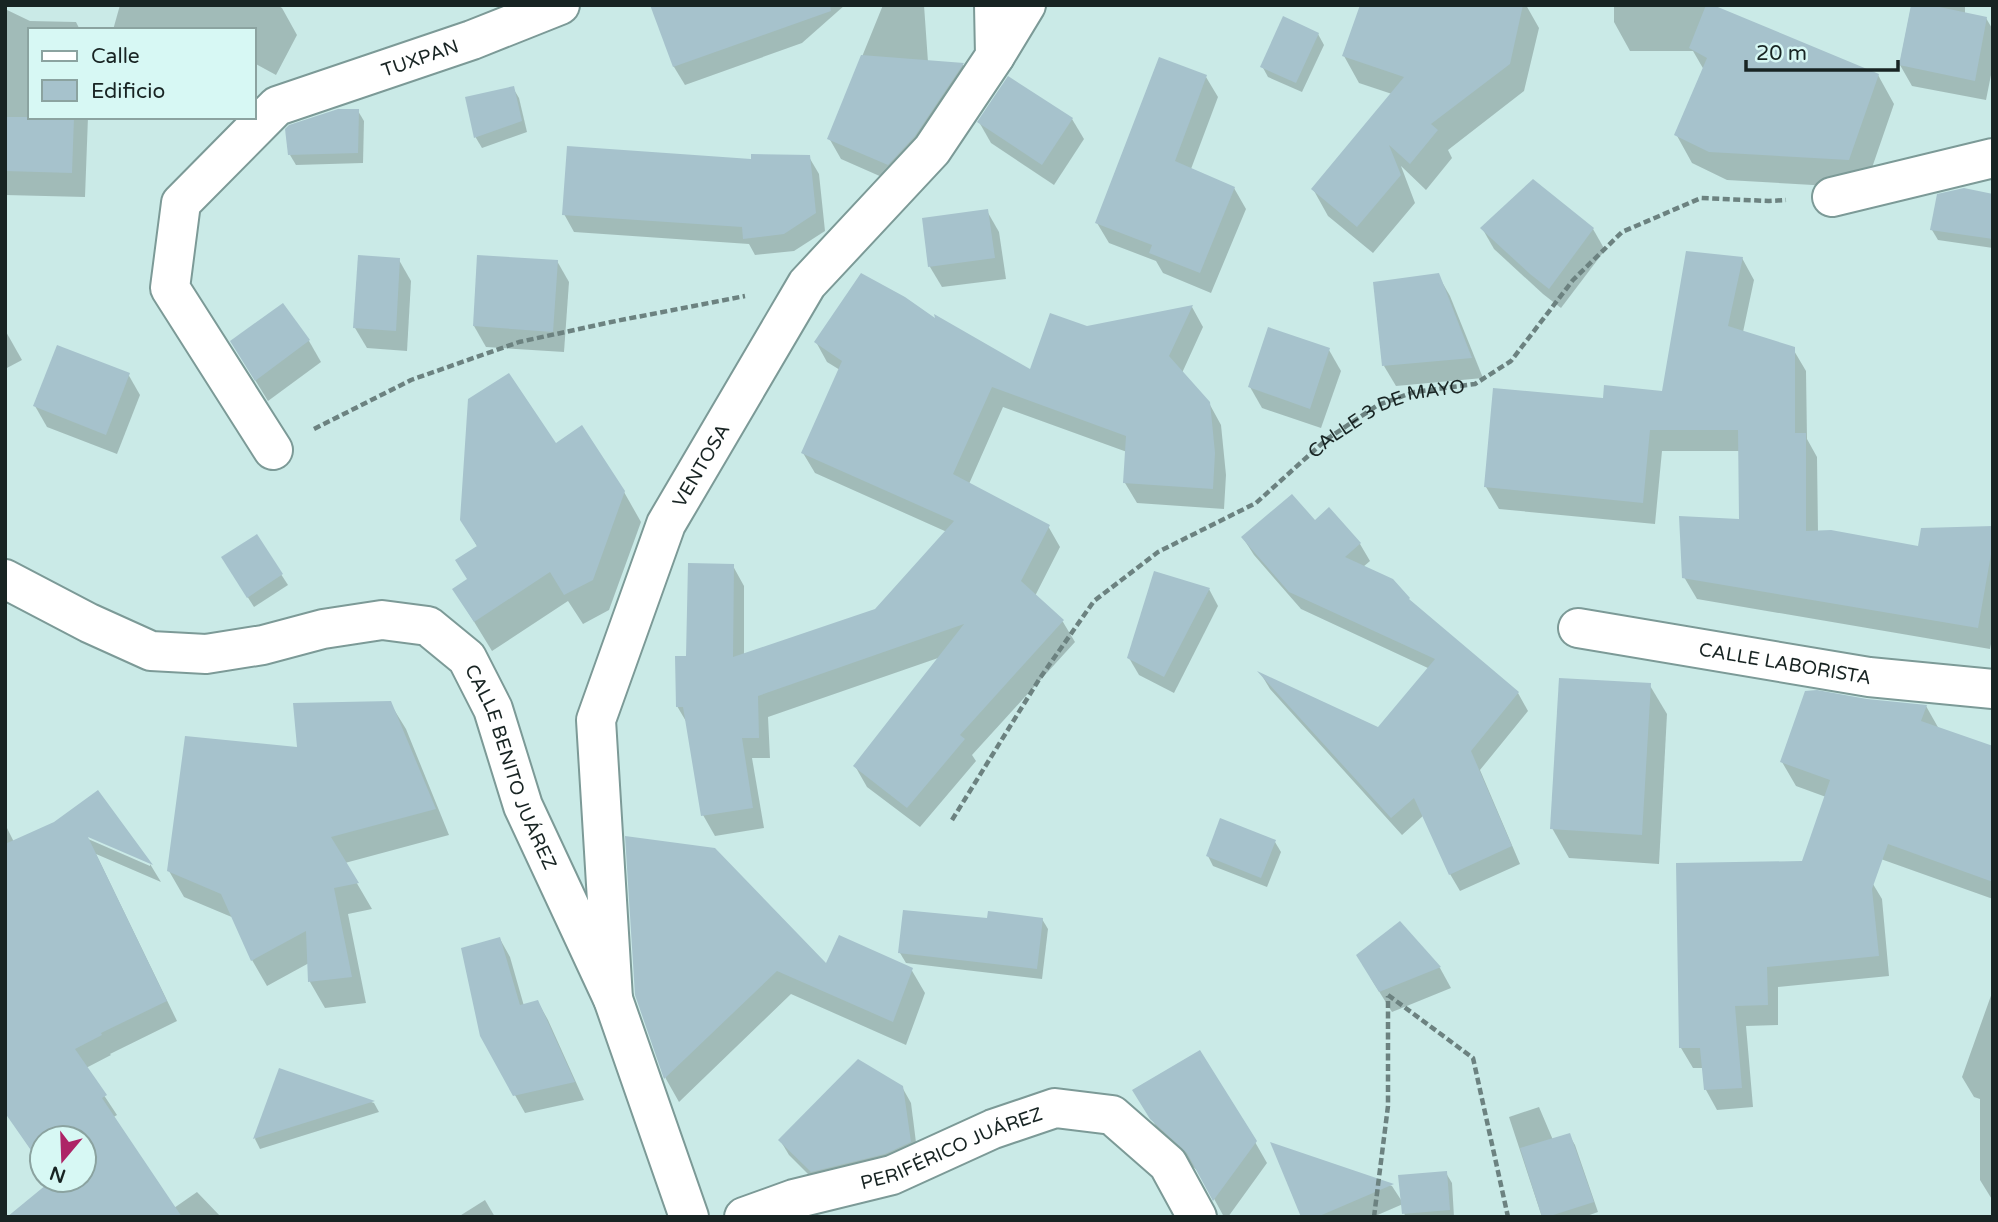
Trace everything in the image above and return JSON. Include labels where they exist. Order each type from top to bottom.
[{"type":"street","name":"TUXPAN","points":[[273,450],[170,288],[181,203],[277,106],[472,40],[560,5]]},
{"type":"street","points":[[994,5],[995,56]]},
{"type":"street","name":"VENTOSA","points":[[613,999],[596,720],[666,524],[807,284],[932,150],[1026,5]]},
{"type":"street","points":[[1832,197],[1993,158]]},
{"type":"street","name":"CALLE BENITO JUÁREZ","points":[[5,579],[89,623],[151,651],[206,653],[263,645],[323,629],[382,620],[428,626],[467,658],[493,709],[523,806],[613,999],[689,1217]]},
{"type":"street","name":"CALLE LABORISTA","points":[[1578,628],[1869,677],[1993,689]]},
{"type":"street","name":"PERIFÉRICO JUÁREZ","points":[[744,1217],[794,1199],[892,1175],[993,1129],[1055,1108],[1112,1115],[1168,1164],[1197,1217]]},
{"type":"path","name":"CALLE 3 DE MAYO","points":[[952,820],[1040,678],[1094,601],[1158,552],[1256,503],[1327,439],[1378,405],[1414,392],[1475,384],[1511,361],[1573,280],[1622,232],[1702,198],[1769,201],[1832,197]]},
{"type":"path","points":[[273,450],[411,380],[519,342],[807,284]]},
{"type":"path","points":[[1374,1217],[1388,1106],[1388,995],[1473,1058],[1508,1217]]},
{"type":"building","points":[[650,5],[830,5],[831,11],[673,67]]},
{"type":"building","points":[[1360,5],[1523,5],[1510,64],[1431,124],[1438,130],[1410,164],[1389,145],[1401,175],[1357,227],[1311,189],[1404,77],[1342,56]]},
{"type":"building","points":[[1706,5],[1713,5],[1879,74],[1849,160],[1709,152],[1674,135],[1707,58],[1689,48]]},
{"type":"building","points":[[1911,5],[1930,5],[1987,17],[1975,81],[1899,65]]},
{"type":"building","points":[[1283,16],[1319,33],[1296,83],[1260,67]]},
{"type":"building","points":[[861,55],[964,63],[915,136],[888,165],[827,139]]},
{"type":"building","points":[[1159,57],[1207,75],[1175,161],[1235,187],[1200,273],[1149,253],[1152,245],[1095,223]]},
{"type":"building","points":[[1008,76],[1073,118],[1042,165],[977,122]]},
{"type":"building","points":[[514,86],[522,121],[474,138],[465,97]]},
{"type":"building","points":[[338,109],[359,109],[358,153],[288,155],[285,129],[289,125]]},
{"type":"building","points":[[5,117],[74,119],[72,173],[5,171]]},
{"type":"building","points":[[567,146],[751,159],[751,154],[810,155],[816,213],[784,234],[743,239],[742,227],[562,215]]},
{"type":"building","points":[[1533,179],[1594,228],[1549,289],[1480,228]]},
{"type":"building","points":[[1964,188],[1993,194],[1993,239],[1930,230],[1937,194]]},
{"type":"building","points":[[988,209],[995,258],[928,267],[922,218]]},
{"type":"building","points":[[1686,251],[1743,257],[1728,326],[1795,347],[1795,433],[1806,433],[1806,531],[1831,530],[1918,546],[1921,528],[1993,526],[1993,543],[1978,628],[1682,578],[1679,516],[1739,519],[1738,430],[1650,430],[1643,503],[1484,487],[1493,388],[1603,398],[1604,385],[1662,391]]},
{"type":"building","points":[[358,255],[400,258],[396,331],[353,328]]},
{"type":"building","points":[[477,255],[558,260],[553,332],[473,326]]},
{"type":"building","points":[[861,273],[905,297],[935,318],[934,314],[1030,369],[1050,313],[1087,326],[1193,305],[1169,356],[1210,402],[1215,453],[1213,489],[1123,483],[1126,436],[992,387],[953,474],[1050,525],[1021,581],[1064,620],[960,735],[965,739],[907,808],[853,766],[964,624],[758,696],[759,738],[742,738],[753,808],[701,816],[683,707],[676,707],[675,656],[686,656],[688,563],[734,564],[733,657],[875,609],[954,521],[801,453],[842,361],[814,342]]},
{"type":"building","points":[[1439,273],[1472,358],[1382,366],[1373,282]]},
{"type":"building","points":[[283,303],[310,340],[255,381],[230,341]]},
{"type":"building","points":[[1268,327],[1330,348],[1310,409],[1248,387]]},
{"type":"building","points":[[57,345],[130,373],[106,435],[33,406]]},
{"type":"building","points":[[509,373],[556,443],[582,425],[625,491],[593,580],[564,595],[550,572],[474,622],[452,589],[467,579],[455,560],[477,546],[460,520],[468,399]]},
{"type":"building","points":[[1292,494],[1315,520],[1329,507],[1361,543],[1345,557],[1393,579],[1409,599],[1519,692],[1471,751],[1512,846],[1449,875],[1414,798],[1391,818],[1257,671],[1378,727],[1435,659],[1289,592],[1241,537]]},
{"type":"building","points":[[257,534],[283,574],[247,598],[221,557]]},
{"type":"building","points":[[1154,571],[1210,588],[1164,677],[1127,658]]},
{"type":"building","points":[[1559,678],[1651,683],[1642,835],[1550,829]]},
{"type":"building","points":[[1817,690],[1867,699],[1927,705],[1921,721],[1993,746],[1993,882],[1888,844],[1872,889],[1879,956],[1767,967],[1768,1005],[1735,1006],[1742,1088],[1704,1090],[1700,1048],[1679,1048],[1676,863],[1802,861],[1830,780],[1780,762],[1805,691]]},
{"type":"building","points":[[391,701],[436,809],[331,837],[359,883],[334,888],[352,977],[308,982],[306,931],[251,961],[221,894],[167,871],[185,736],[297,747],[293,703]]},
{"type":"building","points":[[98,790],[153,865],[88,837],[167,1001],[101,1033],[102,1035],[75,1049],[107,1095],[102,1098],[182,1217],[7,1217],[35,1194],[98,1194],[98,1124],[28,1124],[28,1146],[5,1113],[5,844],[54,822]]},
{"type":"building","points":[[1220,818],[1276,840],[1261,878],[1206,856]]},
{"type":"building","points":[[625,836],[715,848],[826,963],[839,935],[913,968],[893,1022],[777,971],[664,1079],[635,995]]},
{"type":"building","points":[[903,910],[987,918],[988,911],[1043,918],[1037,969],[898,953]]},
{"type":"building","points":[[1400,921],[1441,967],[1379,992],[1356,955]]},
{"type":"building","points":[[500,937],[520,1005],[538,1000],[575,1082],[513,1096],[480,1036],[461,948]]},
{"type":"building","points":[[1200,1050],[1257,1141],[1213,1201],[1187,1153],[1150,1119],[1132,1090]]},
{"type":"building","points":[[858,1059],[903,1086],[911,1142],[885,1154],[811,1172],[778,1140]]},
{"type":"building","points":[[279,1068],[375,1101],[253,1139]]},
{"type":"building","points":[[1570,1133],[1594,1202],[1542,1217],[1520,1148]]},
{"type":"building","points":[[1270,1142],[1394,1184],[1317,1217],[1301,1217]]},
{"type":"building","points":[[1447,1171],[1450,1210],[1402,1214],[1398,1175]]}]
